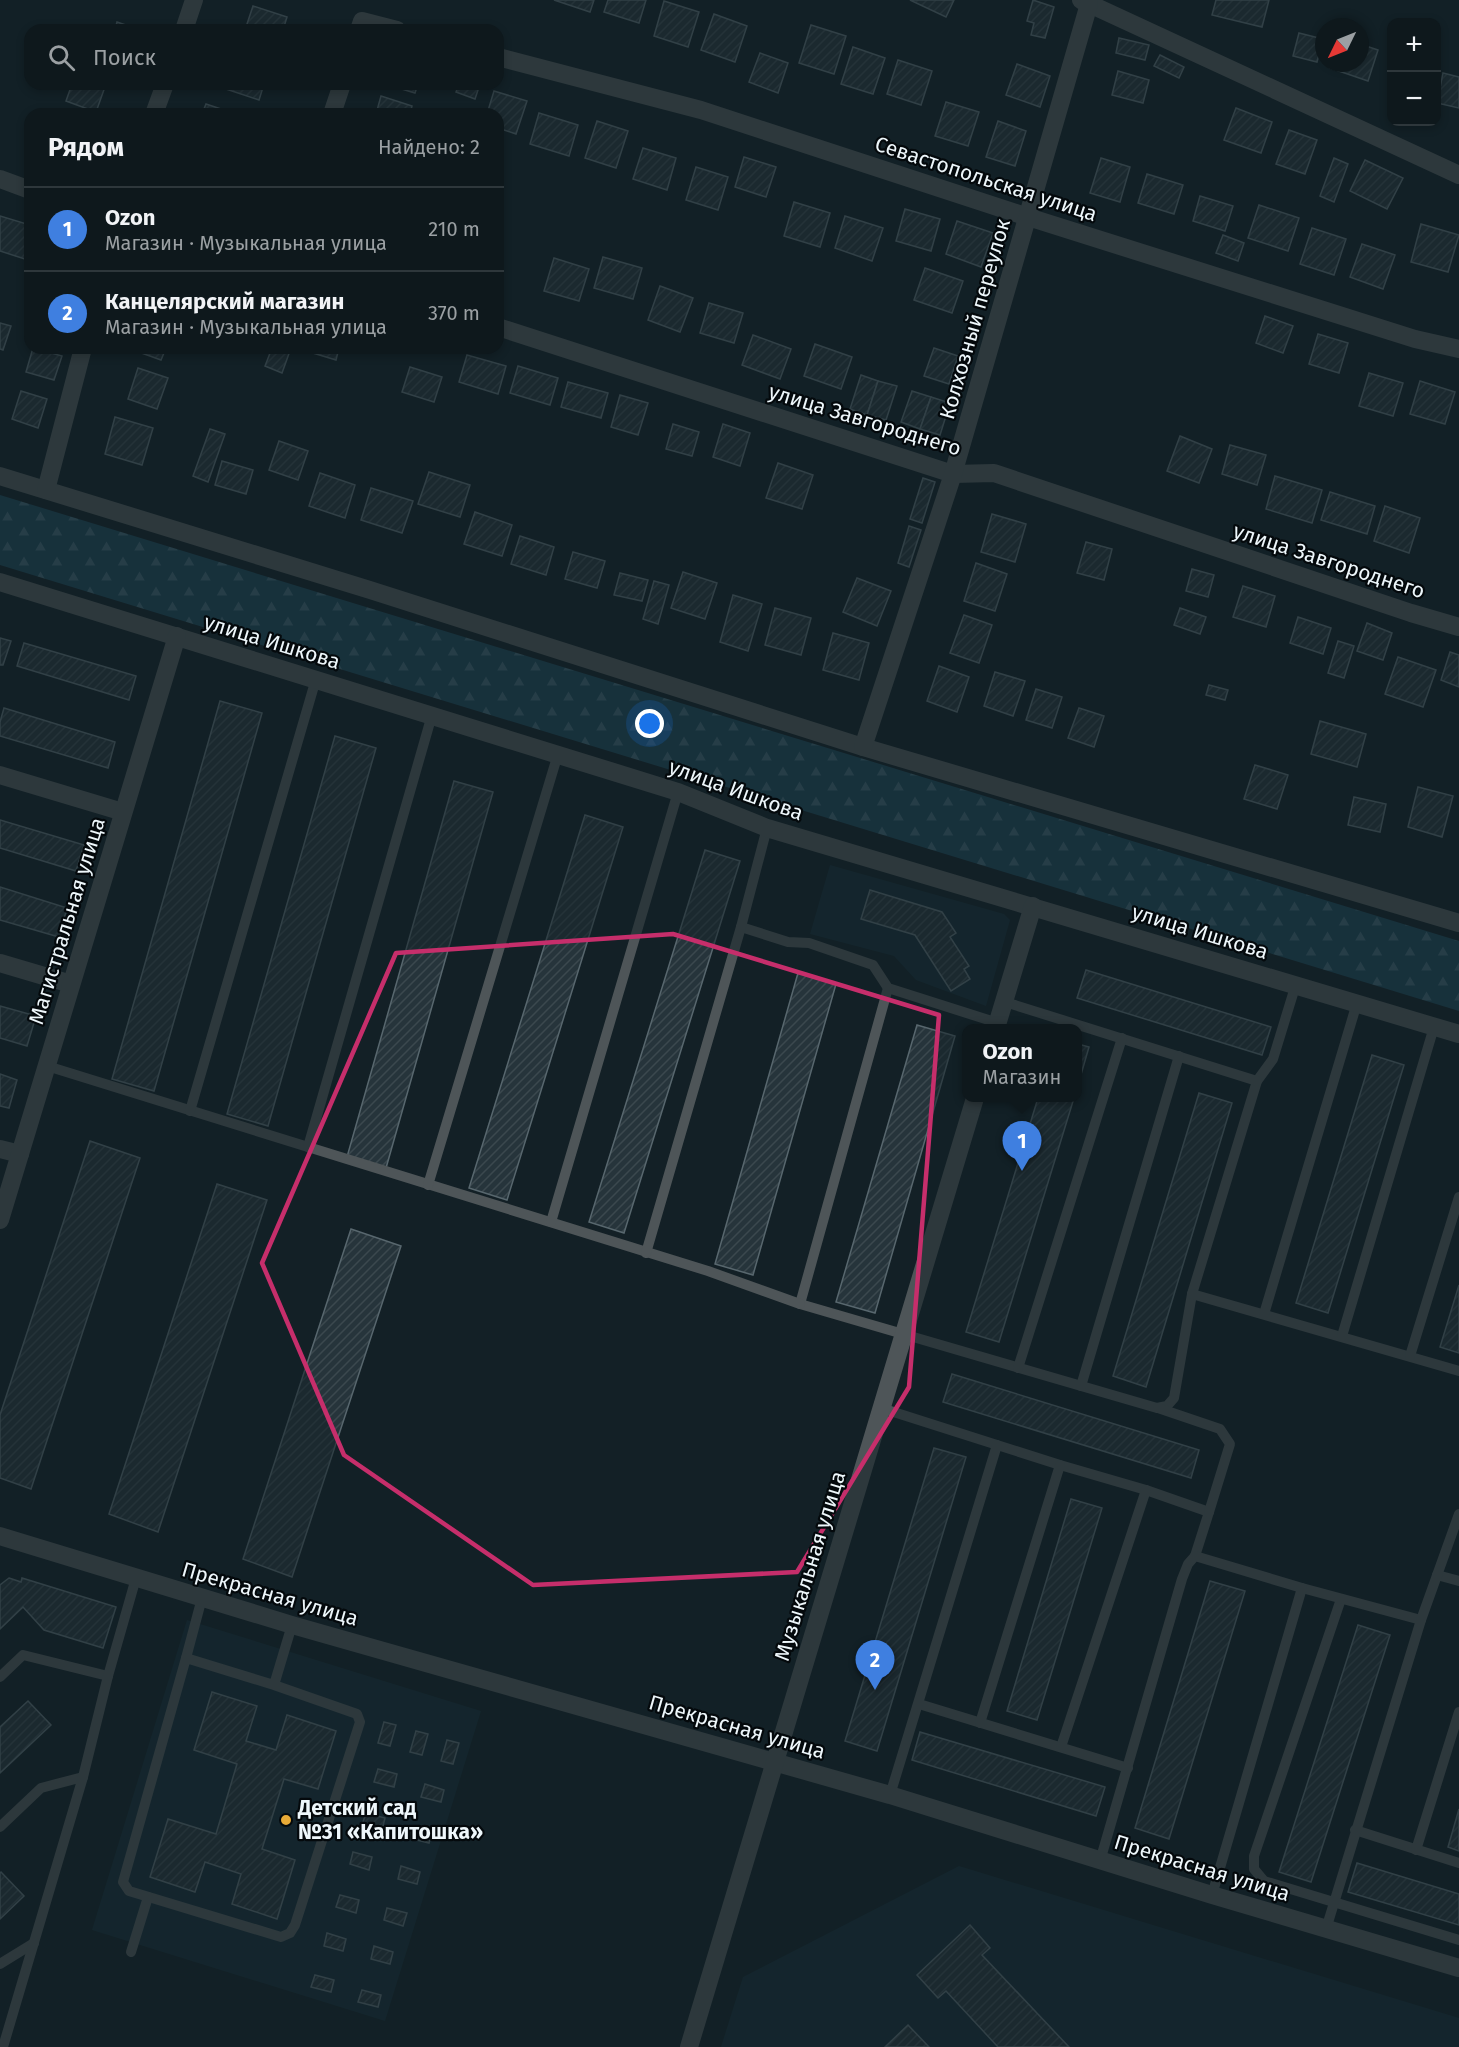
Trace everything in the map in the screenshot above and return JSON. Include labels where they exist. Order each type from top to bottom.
[{"type":"street","points":[[186,24],[194,0]]},
{"type":"street","points":[[1085,2],[1459,175]]},
{"type":"street","name":"Колхозный переулок","points":[[862,747],[953,474],[1028,217],[1085,2]]},
{"type":"street","name":"Севастопольская улица","points":[[504,59],[700,110],[1028,217],[1415,339],[1459,349]]},
{"type":"street","points":[[156,108],[163,90]]},
{"type":"street","points":[[334,108],[340,90]]},
{"type":"street","points":[[0,179],[24,188]]},
{"type":"street","name":"улица Завгороднего","points":[[504,329],[953,474],[994,473],[1411,613],[1459,627]]},
{"type":"street","points":[[45,490],[81,354]]},
{"type":"street","points":[[0,476],[370,590],[862,747],[1459,923]]},
{"type":"street","name":"улица Ишкова","points":[[0,582],[678,792],[767,828],[1459,1034]]},
{"type":"street","name":"Магистральная улица","points":[[0,1220],[177,636]]},
{"type":"street","points":[[0,775],[123,812]]},
{"type":"street","points":[[998,1024],[1033,906]]},
{"type":"street","points":[[0,963],[71,984]]},
{"type":"street","name":"Музыкальная улица","points":[[689,2047],[974,1102]]},
{"type":"street","points":[[0,1149],[20,1154]]},
{"type":"street","name":"Прекрасная улица","points":[[0,1536],[292,1625],[890,1795],[1100,1861],[1459,1968]]},
{"type":"lane","points":[[190,1110],[316,679]]},
{"type":"lane","points":[[308,1147],[432,715]]},
{"type":"lane","points":[[428,1185],[558,754]]},
{"type":"lane","points":[[551,1222],[678,792]]},
{"type":"lane","points":[[646,1253],[741,927],[767,828]]},
{"type":"lane","points":[[741,927],[788,942],[809,943],[873,965],[888,988],[991,1024]]},
{"type":"lane","points":[[1157,1408],[1167,1406],[1174,1398],[1192,1294],[1257,1081],[1273,1059],[1296,984]]},
{"type":"lane","points":[[800,1304],[888,988]]},
{"type":"lane","points":[[1005,1002],[1076,1024]]},
{"type":"lane","points":[[1264,1314],[1357,1003]]},
{"type":"lane","points":[[1082,1026],[1257,1081]]},
{"type":"lane","points":[[1342,1336],[1434,1027]]},
{"type":"lane","points":[[1018,1368],[1122,1038]]},
{"type":"lane","points":[[1081,1386],[1179,1056]]},
{"type":"lane","points":[[46,1066],[708,1271],[800,1304],[1157,1408],[1220,1429],[1230,1444],[1195,1556],[1188,1564],[1182,1579],[1100,1861]]},
{"type":"lane","points":[[1410,1356],[1459,1197]]},
{"type":"lane","points":[[1192,1294],[1459,1371]]},
{"type":"lane","points":[[881,1408],[1146,1490],[1209,1512]]},
{"type":"lane","points":[[890,1795],[997,1445]]},
{"type":"lane","points":[[980,1723],[1060,1465]]},
{"type":"lane","points":[[1061,1747],[1146,1490]]},
{"type":"lane","points":[[1326,1929],[1421,1620],[1459,1514]]},
{"type":"lane","points":[[1195,1556],[1421,1620]]},
{"type":"lane","points":[[1437,1575],[1459,1581]]},
{"type":"lane","points":[[3,2047],[83,1777],[108,1676],[136,1578]]},
{"type":"lane","points":[[1212,1895],[1302,1588]]},
{"type":"lane","points":[[186,1659],[274,1685],[357,1714],[360,1722],[295,1925],[290,1933],[281,1937],[129,1891],[123,1882],[202,1598]]},
{"type":"lane","points":[[1341,1599],[1254,1857],[1254,1869],[1264,1881],[1459,1940]]},
{"type":"lane","points":[[274,1685],[292,1625]]},
{"type":"lane","points":[[0,1677],[23,1655],[108,1676]]},
{"type":"lane","points":[[919,1704],[1128,1768]]},
{"type":"lane","points":[[1416,1850],[1459,1712]]},
{"type":"lane","points":[[0,1827],[41,1788],[83,1777]]},
{"type":"lane","points":[[1355,1830],[1459,1863]]},
{"type":"lane","points":[[131,1952],[148,1897]]},
{"type":"lane","points":[[0,1964],[34,1943]]},
{"type":"highlighted area","points":[[673,934],[939,1015],[909,1387],[797,1572],[533,1585],[344,1455],[262,1263],[396,953]]},
{"type":"shaded area","points":[[830,865],[1004,914],[1010,920],[986,1006],[916,980],[894,956],[810,934]]},
{"type":"shaded area","name":"Детский сад №31 «Капитошка»","points":[[187,1620],[481,1711],[385,2021],[92,1930]]},
{"type":"shaded area","points":[[959,1866],[1459,2018],[1459,2047],[721,2047],[743,1977]]},
{"type":"green space","points":[[0,495],[1459,941],[1459,1011],[0,565]]},
{"type":"building","points":[[554,0],[594,0],[590,12]]},
{"type":"building","points":[[608,0],[646,0],[639,23],[604,12]]},
{"type":"building","points":[[910,0],[954,0],[946,17]]},
{"type":"building","points":[[1033,0],[1054,7],[1045,38],[1031,35],[1034,23],[1027,21]]},
{"type":"building","points":[[1216,0],[1269,0],[1262,27],[1212,15]]},
{"type":"building","points":[[664,1],[699,12],[688,47],[654,36]]},
{"type":"building","points":[[253,6],[287,17],[285,24],[247,24]]},
{"type":"building","points":[[714,14],[747,26],[735,62],[701,50]]},
{"type":"building","points":[[811,25],[846,36],[834,74],[799,63]]},
{"type":"building","points":[[1299,33],[1315,37],[1315,62],[1293,56]]},
{"type":"building","points":[[1119,38],[1149,45],[1145,60],[1116,53]]},
{"type":"building","points":[[853,47],[885,58],[873,94],[841,84]]},
{"type":"building","points":[[1369,47],[1378,50],[1368,81],[1342,72],[1369,72]]},
{"type":"building","points":[[760,53],[788,63],[778,93],[749,82]]},
{"type":"building","points":[[1160,55],[1184,67],[1179,78],[1154,66]]},
{"type":"building","points":[[898,60],[932,71],[921,105],[887,94]]},
{"type":"building","points":[[1017,64],[1050,76],[1040,107],[1006,95]]},
{"type":"building","points":[[1118,71],[1149,80],[1143,103],[1112,95]]},
{"type":"building","points":[[1443,73],[1459,77],[1459,108],[1441,104]]},
{"type":"building","points":[[70,90],[104,90],[97,108],[85,108],[66,101]]},
{"type":"building","points":[[229,90],[262,90],[259,100]]},
{"type":"building","points":[[457,90],[478,90],[475,99],[456,92]]},
{"type":"building","points":[[494,91],[527,101],[516,134],[504,130],[504,108],[489,108]]},
{"type":"building","points":[[381,96],[412,106],[412,108],[378,108]]},
{"type":"building","points":[[946,102],[979,112],[968,146],[935,136]]},
{"type":"building","points":[[206,104],[218,108],[204,108]]},
{"type":"building","points":[[1236,108],[1272,122],[1261,153],[1224,140]]},
{"type":"building","points":[[539,113],[578,125],[569,156],[530,144]]},
{"type":"building","points":[[597,121],[628,131],[616,168],[585,158]]},
{"type":"building","points":[[998,121],[1026,131],[1015,166],[986,157]]},
{"type":"building","points":[[1289,130],[1317,140],[1305,174],[1276,164]]},
{"type":"building","points":[[643,148],[676,158],[667,190],[633,179]]},
{"type":"building","points":[[744,157],[776,167],[766,197],[735,187]]},
{"type":"building","points":[[1101,158],[1130,167],[1120,202],[1090,193]]},
{"type":"building","points":[[1334,158],[1348,164],[1334,202],[1320,196]]},
{"type":"building","points":[[1365,160],[1403,178],[1387,209],[1350,191]]},
{"type":"building","points":[[696,167],[728,177],[718,210],[686,200]]},
{"type":"building","points":[[1147,174],[1183,185],[1174,214],[1138,203]]},
{"type":"building","points":[[1200,196],[1233,206],[1225,231],[1193,221]]},
{"type":"building","points":[[794,202],[830,213],[820,247],[784,236]]},
{"type":"building","points":[[1259,205],[1299,218],[1288,251],[1248,238]]},
{"type":"building","points":[[905,209],[940,219],[931,251],[896,241]]},
{"type":"building","points":[[0,216],[24,223],[24,259],[0,251]]},
{"type":"building","points":[[845,216],[883,228],[872,261],[835,248]]},
{"type":"building","points":[[957,221],[993,233],[981,267],[946,254]]},
{"type":"building","points":[[1421,224],[1459,235],[1448,272],[1411,262]]},
{"type":"building","points":[[1312,228],[1346,239],[1334,275],[1300,264]]},
{"type":"building","points":[[1223,235],[1244,243],[1238,261],[1216,253]]},
{"type":"building","points":[[1362,244],[1395,255],[1383,289],[1350,277]]},
{"type":"building","points":[[603,257],[642,268],[633,299],[594,288]]},
{"type":"building","points":[[554,258],[589,269],[579,301],[544,291]]},
{"type":"building","points":[[925,268],[963,281],[952,313],[914,300]]},
{"type":"building","points":[[660,286],[693,298],[680,332],[648,320]]},
{"type":"building","points":[[709,303],[743,313],[734,343],[700,333]]},
{"type":"building","points":[[1265,316],[1293,326],[1283,353],[1256,343]]},
{"type":"building","points":[[0,323],[11,326],[3,350],[0,349]]},
{"type":"building","points":[[1318,334],[1348,343],[1339,373],[1309,364]]},
{"type":"building","points":[[753,335],[791,349],[780,379],[742,365]]},
{"type":"building","points":[[815,344],[852,357],[841,389],[804,376]]},
{"type":"building","points":[[934,348],[958,356],[949,384],[924,376]]},
{"type":"building","points":[[31,354],[62,356],[54,380],[26,372]]},
{"type":"building","points":[[144,354],[164,354],[161,360]]},
{"type":"building","points":[[270,354],[289,354],[282,373],[265,366]]},
{"type":"building","points":[[316,354],[338,354],[336,360]]},
{"type":"building","points":[[467,355],[506,366],[498,394],[459,382]]},
{"type":"building","points":[[518,366],[558,378],[550,405],[510,393]]},
{"type":"building","points":[[410,367],[442,377],[434,402],[402,392]]},
{"type":"building","points":[[138,368],[168,378],[157,409],[128,399]]},
{"type":"building","points":[[1369,373],[1403,383],[1393,416],[1359,406]]},
{"type":"building","points":[[861,375],[878,381],[867,415],[850,409]]},
{"type":"building","points":[[878,381],[897,386],[886,420],[867,415]]},
{"type":"building","points":[[1420,381],[1455,392],[1445,424],[1410,414]]},
{"type":"building","points":[[568,382],[608,393],[601,418],[561,407]]},
{"type":"building","points":[[21,391],[47,399],[38,428],[12,419]]},
{"type":"building","points":[[912,391],[931,397],[920,429],[901,422]]},
{"type":"building","points":[[620,395],[648,403],[638,435],[611,427]]},
{"type":"building","points":[[931,397],[950,403],[940,435],[920,429]]},
{"type":"building","points":[[115,417],[153,428],[142,465],[105,454]]},
{"type":"building","points":[[673,424],[699,432],[692,456],[666,449]]},
{"type":"building","points":[[723,424],[750,433],[740,466],[713,457]]},
{"type":"building","points":[[210,429],[225,434],[208,482],[193,476]]},
{"type":"building","points":[[1180,436],[1212,449],[1199,483],[1167,471]]},
{"type":"building","points":[[279,441],[308,451],[298,480],[269,470]]},
{"type":"building","points":[[1230,445],[1266,455],[1257,485],[1222,474]]},
{"type":"building","points":[[222,461],[253,470],[246,494],[215,485]]},
{"type":"building","points":[[778,463],[813,475],[802,509],[766,498]]},
{"type":"building","points":[[429,472],[470,485],[460,517],[418,504]]},
{"type":"building","points":[[320,473],[355,485],[345,518],[309,506]]},
{"type":"building","points":[[1275,476],[1322,490],[1312,523],[1266,509]]},
{"type":"building","points":[[923,478],[935,482],[922,523],[910,519]]},
{"type":"building","points":[[371,488],[413,501],[402,533],[361,520]]},
{"type":"building","points":[[1330,492],[1375,506],[1367,534],[1321,520]]},
{"type":"building","points":[[1385,506],[1420,518],[1409,553],[1374,541]]},
{"type":"building","points":[[475,512],[512,525],[502,556],[464,544]]},
{"type":"building","points":[[992,514],[1026,524],[1015,562],[981,552]]},
{"type":"building","points":[[909,526],[921,530],[909,567],[898,563]]},
{"type":"building","points":[[520,536],[554,547],[546,575],[511,564]]},
{"type":"building","points":[[1086,542],[1112,549],[1104,580],[1077,573]]},
{"type":"building","points":[[573,552],[605,561],[597,588],[565,579]]},
{"type":"building","points":[[976,563],[1007,574],[995,611],[964,601]]},
{"type":"building","points":[[1192,569],[1214,575],[1208,597],[1186,591]]},
{"type":"building","points":[[683,572],[717,583],[705,619],[671,608]]},
{"type":"building","points":[[620,573],[648,580],[642,601],[614,595]]},
{"type":"building","points":[[857,578],[891,591],[877,626],[843,612]]},
{"type":"building","points":[[654,581],[669,585],[658,624],[643,619]]},
{"type":"building","points":[[1243,586],[1275,596],[1266,627],[1233,617]]},
{"type":"building","points":[[733,595],[762,604],[748,651],[720,642]]},
{"type":"building","points":[[775,608],[811,618],[801,655],[765,645]]},
{"type":"building","points":[[1180,608],[1206,617],[1200,634],[1174,625]]},
{"type":"building","points":[[964,615],[992,625],[979,663],[950,653]]},
{"type":"building","points":[[1298,617],[1331,628],[1323,654],[1290,643]]},
{"type":"building","points":[[1367,623],[1392,633],[1383,660],[1357,651]]},
{"type":"building","points":[[833,633],[869,643],[859,680],[823,670]]},
{"type":"building","points":[[0,638],[11,641],[3,665],[0,665]]},
{"type":"building","points":[[1338,641],[1354,646],[1344,678],[1328,673]]},
{"type":"building","points":[[24,643],[136,676],[129,700],[17,666]]},
{"type":"building","points":[[1450,652],[1459,655],[1459,687],[1441,680]]},
{"type":"building","points":[[1398,657],[1436,670],[1423,707],[1385,694]]},
{"type":"building","points":[[939,666],[969,677],[957,712],[927,701]]},
{"type":"building","points":[[995,672],[1025,681],[1013,716],[984,706]]},
{"type":"building","points":[[1209,685],[1228,690],[1225,700],[1206,695]]},
{"type":"building","points":[[1036,689],[1062,697],[1052,728],[1026,720]]},
{"type":"building","points":[[220,701],[262,713],[154,1091],[112,1079]]},
{"type":"building","points":[[4,708],[115,742],[108,768],[0,736],[0,722]]},
{"type":"building","points":[[1079,708],[1104,716],[1094,747],[1068,738]]},
{"type":"building","points":[[1320,721],[1366,734],[1357,767],[1311,754]]},
{"type":"building","points":[[335,736],[376,748],[268,1126],[227,1114]]},
{"type":"building","points":[[1255,765],[1288,775],[1277,809],[1244,799]]},
{"type":"building","points":[[454,781],[493,792],[386,1168],[347,1157]]},
{"type":"building","points":[[1418,787],[1453,796],[1442,837],[1408,827]]},
{"type":"building","points":[[1354,797],[1386,804],[1380,832],[1348,825]]},
{"type":"building","points":[[585,815],[623,827],[507,1200],[469,1188]]},
{"type":"building","points":[[0,820],[84,845],[76,871],[0,848]]},
{"type":"building","points":[[705,850],[740,861],[624,1233],[589,1222]]},
{"type":"building","points":[[0,887],[67,908],[59,937],[0,920]]},
{"type":"building","points":[[870,890],[942,912],[956,933],[950,937],[969,966],[964,969],[970,979],[951,991],[915,935],[861,919]]},
{"type":"building","points":[[1086,970],[1271,1027],[1262,1055],[1077,998]]},
{"type":"building","points":[[798,973],[836,984],[753,1275],[715,1264]]},
{"type":"building","points":[[0,1006],[36,1016],[27,1046],[0,1038]]},
{"type":"building","points":[[917,1025],[955,1036],[875,1313],[836,1302]]},
{"type":"building","points":[[1082,1045],[1089,1047],[1082,1071]]},
{"type":"building","points":[[1372,1055],[1404,1065],[1328,1313],[1296,1303]]},
{"type":"building","points":[[0,1074],[17,1080],[9,1108],[0,1106]]},
{"type":"building","points":[[1199,1093],[1232,1103],[1146,1387],[1113,1376]]},
{"type":"building","points":[[1037,1102],[1073,1102],[999,1342],[966,1332]]},
{"type":"building","points":[[90,1141],[140,1158],[31,1489],[0,1478],[0,1415]]},
{"type":"building","points":[[217,1184],[267,1200],[158,1532],[109,1514]]},
{"type":"building","points":[[351,1229],[401,1246],[292,1577],[243,1559]]},
{"type":"building","points":[[1459,1285],[1459,1353],[1440,1347]]},
{"type":"building","points":[[952,1374],[1199,1450],[1191,1478],[943,1402]]},
{"type":"building","points":[[934,1448],[966,1457],[877,1751],[845,1741]]},
{"type":"building","points":[[1071,1499],[1102,1508],[1037,1720],[1007,1711]]},
{"type":"building","points":[[9,1578],[21,1582],[22,1578],[116,1607],[103,1648],[44,1630],[23,1607],[0,1629],[0,1585]]},
{"type":"building","points":[[1210,1581],[1245,1591],[1169,1839],[1135,1828]]},
{"type":"building","points":[[1358,1625],[1390,1635],[1311,1882],[1279,1872]]},
{"type":"building","points":[[212,1692],[257,1706],[246,1741],[276,1750],[287,1715],[336,1731],[318,1789],[284,1779],[262,1849],[295,1860],[277,1919],[232,1904],[241,1874],[205,1862],[195,1892],[150,1877],[168,1819],[216,1834],[237,1764],[194,1750]]},
{"type":"building","points":[[28,1701],[51,1725],[0,1773],[0,1727]]},
{"type":"building","points":[[384,1722],[396,1725],[390,1746],[378,1743]]},
{"type":"building","points":[[416,1731],[428,1734],[422,1755],[410,1752]]},
{"type":"building","points":[[920,1732],[1105,1787],[1096,1816],[912,1760]]},
{"type":"building","points":[[447,1740],[459,1743],[453,1764],[441,1761]]},
{"type":"building","points":[[378,1769],[397,1774],[394,1787],[374,1782]]},
{"type":"building","points":[[425,1784],[444,1790],[441,1802],[421,1797]]},
{"type":"building","points":[[1459,1809],[1459,1851],[1448,1847]]},
{"type":"building","points":[[366,1813],[385,1818],[382,1830],[362,1825]]},
{"type":"building","points":[[412,1826],[432,1831],[429,1843],[409,1838]]},
{"type":"building","points":[[353,1852],[372,1857],[369,1870],[350,1864]]},
{"type":"building","points":[[1357,1863],[1459,1894],[1459,1925],[1348,1892]]},
{"type":"building","points":[[401,1866],[420,1872],[417,1884],[398,1879]]},
{"type":"building","points":[[0,1873],[24,1896],[0,1919]]},
{"type":"building","points":[[340,1895],[359,1900],[356,1913],[336,1907]]},
{"type":"building","points":[[387,1908],[407,1913],[403,1926],[384,1920]]},
{"type":"building","points":[[970,1925],[990,1948],[982,1955],[1069,2047],[998,2047],[946,1991],[938,1998],[917,1975]]},
{"type":"building","points":[[327,1933],[346,1939],[343,1951],[324,1946]]},
{"type":"building","points":[[374,1946],[393,1952],[390,1964],[371,1959]]},
{"type":"building","points":[[315,1975],[334,1980],[331,1992],[311,1987]]},
{"type":"building","points":[[362,1990],[381,1995],[378,2007],[358,2002]]},
{"type":"building","points":[[908,2025],[929,2047],[885,2047]]},
{"type":"place","name":"Ozon","points":[[1022,1171]]},
{"type":"place","name":"Канцелярский магазин","points":[[875,1690]]},
{"type":"place","name":"Детский сад №31 «Капитошка»","points":[[286,1820]]}]
